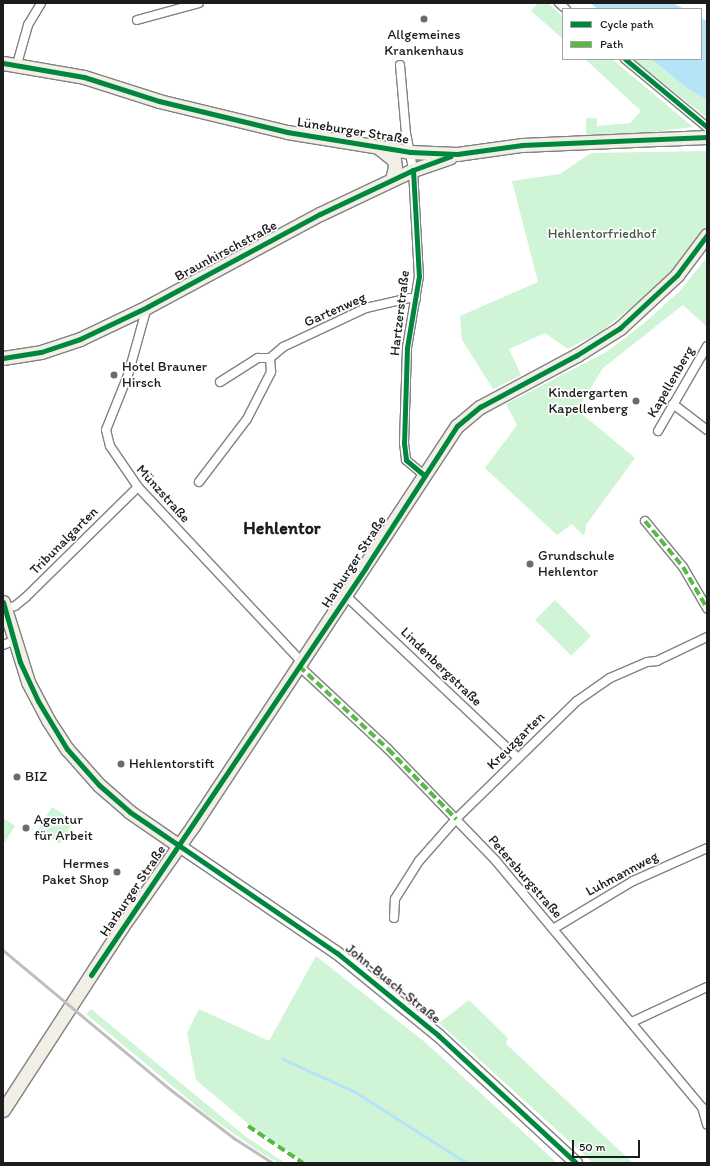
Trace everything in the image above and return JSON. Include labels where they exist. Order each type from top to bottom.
[{"type":"main road","name":"Lüneburger Straße","points":[[3,63],[17,64],[84,77],[159,101],[257,126],[380,149],[457,154],[522,146],[707,137]]},
{"type":"main road","points":[[380,149],[394,160],[395,167],[392,180]]},
{"type":"main road","name":"Braunhirschstraße","points":[[3,358],[35,354],[61,346],[147,307],[320,214],[413,170],[457,154]]},
{"type":"main road","name":"Harburger Straße","points":[[3,1110],[74,1000],[346,596],[451,434],[471,413],[577,355],[620,328],[664,289],[707,235]]},
{"type":"main road","points":[[4,605],[8,643],[38,701],[67,749],[99,785],[130,812],[178,845]]},
{"type":"main road","name":"John-Busch-Straße","points":[[178,845],[337,953],[438,1035],[576,1163]]},
{"type":"street","points":[[17,64],[28,25],[41,3]]},
{"type":"street","points":[[175,3],[188,6]]},
{"type":"street","points":[[137,20],[199,3]]},
{"type":"street","points":[[626,60],[707,127]]},
{"type":"street","name":"Hartzerstraße","points":[[400,65],[413,170],[419,276],[407,348],[404,443],[406,460],[424,475]]},
{"type":"street","name":"Gartenweg","points":[[220,382],[258,358],[270,358],[283,347],[366,308],[409,298],[416,299]]},
{"type":"street","name":"Münzstraße","points":[[147,307],[128,375],[106,430],[115,456],[138,487],[300,664]]},
{"type":"street","name":"Kapellenberg","points":[[658,431],[707,346]]},
{"type":"street","points":[[199,482],[247,419],[271,372],[270,358]]},
{"type":"street","points":[[673,404],[707,430]]},
{"type":"street","name":"Tribunalgarten","points":[[4,605],[15,606],[26,597],[138,487]]},
{"type":"street","points":[[645,521],[683,567],[707,608]]},
{"type":"street","name":"Lindenbergstraße","points":[[346,596],[518,758]]},
{"type":"street","name":"Kreuzgarten","points":[[394,918],[395,899],[419,861],[456,819],[577,701],[610,678],[647,662],[656,661],[707,637]]},
{"type":"street","name":"Petersburgstraße","points":[[300,664],[388,749],[496,861],[705,1106],[707,1124]]},
{"type":"street","name":"Luhmannweg","points":[[553,929],[633,881],[707,848]]},
{"type":"street","points":[[632,1022],[707,987]]},
{"type":"green space","points":[[538,3],[548,3],[562,16],[562,38],[531,11]]},
{"type":"green space","points":[[586,60],[613,60],[693,127],[635,134],[586,135],[586,118],[597,118],[597,126],[630,123],[641,111]]},
{"type":"green space","points":[[634,60],[652,60],[688,89],[707,100],[707,118]]},
{"type":"green space","name":"Hehlentorfriedhof","points":[[707,151],[707,225],[675,267],[637,303],[600,332],[568,349],[545,333],[509,349],[521,375],[493,389],[462,340],[460,316],[538,282],[512,181],[560,174],[591,153]]},
{"type":"green space","points":[[707,257],[707,327],[683,305],[603,368],[577,410],[635,458],[586,525],[585,533],[583,535],[572,524],[557,535],[485,468],[517,425],[506,404],[608,351],[643,324],[680,291]]},
{"type":"green space","points":[[555,600],[591,636],[571,656],[535,620]]},
{"type":"green space","points":[[52,807],[74,821],[60,844],[38,830]]},
{"type":"green space","points":[[3,818],[15,826],[3,845]]},
{"type":"green space","points":[[316,956],[426,1043],[557,1163],[306,1163],[253,1128],[196,1080],[187,1033],[199,1009],[269,1041]]},
{"type":"green space","points":[[469,1000],[508,1038],[506,1044],[633,1163],[593,1163],[439,1023]]},
{"type":"green space","points":[[91,1009],[245,1136],[285,1163],[279,1163],[260,1152],[206,1114],[86,1014]]},
{"type":"water","points":[[591,3],[673,3],[682,8],[596,8]]},
{"type":"water","points":[[702,18],[707,21],[707,100],[688,89],[652,60],[702,60]]},
{"type":"waterway","points":[[283,1059],[354,1091],[467,1163]]},
{"type":"railway","points":[[3,950],[170,1089],[234,1138],[273,1163]]},
{"type":"marked path","points":[[645,521],[683,567],[707,608]]},
{"type":"marked path","points":[[299,666],[388,749],[456,819]]},
{"type":"marked path","points":[[248,1126],[303,1163]]},
{"type":"cycle path","points":[[626,60],[707,127]]},
{"type":"cycle path","points":[[3,63],[84,77],[159,101],[287,132],[410,152],[457,154],[522,145],[707,137]]},
{"type":"cycle path","points":[[3,358],[41,352],[80,339],[147,307],[320,214],[413,170],[451,156]]},
{"type":"cycle path","points":[[413,170],[419,276],[407,348],[404,443],[406,460],[424,475]]},
{"type":"cycle path","points":[[91,975],[366,567],[457,426],[480,407],[577,355],[620,328],[677,275],[707,235]]},
{"type":"cycle path","points":[[3,602],[20,662],[38,701],[67,749],[99,785],[130,812],[337,953],[438,1035],[576,1163]]},
{"type":"place","name":"Allgemeines Krankenhaus","points":[[424,19]]},
{"type":"place","name":"Hotel Brauner Hirsch","points":[[114,375]]},
{"type":"place","name":"Kindergarten Kapellenberg","points":[[636,401]]},
{"type":"place","name":"Grundschule Hehlentor","points":[[530,564]]},
{"type":"place","name":"Hehlentorstift","points":[[121,764]]},
{"type":"place","name":"BIZ","points":[[17,777]]},
{"type":"place","name":"Agentur für Arbeit","points":[[26,828]]},
{"type":"place","name":"Hermes Paket Shop","points":[[117,872]]},
{"type":"district","name":"Hehlentor","points":[[282,528]]}]
